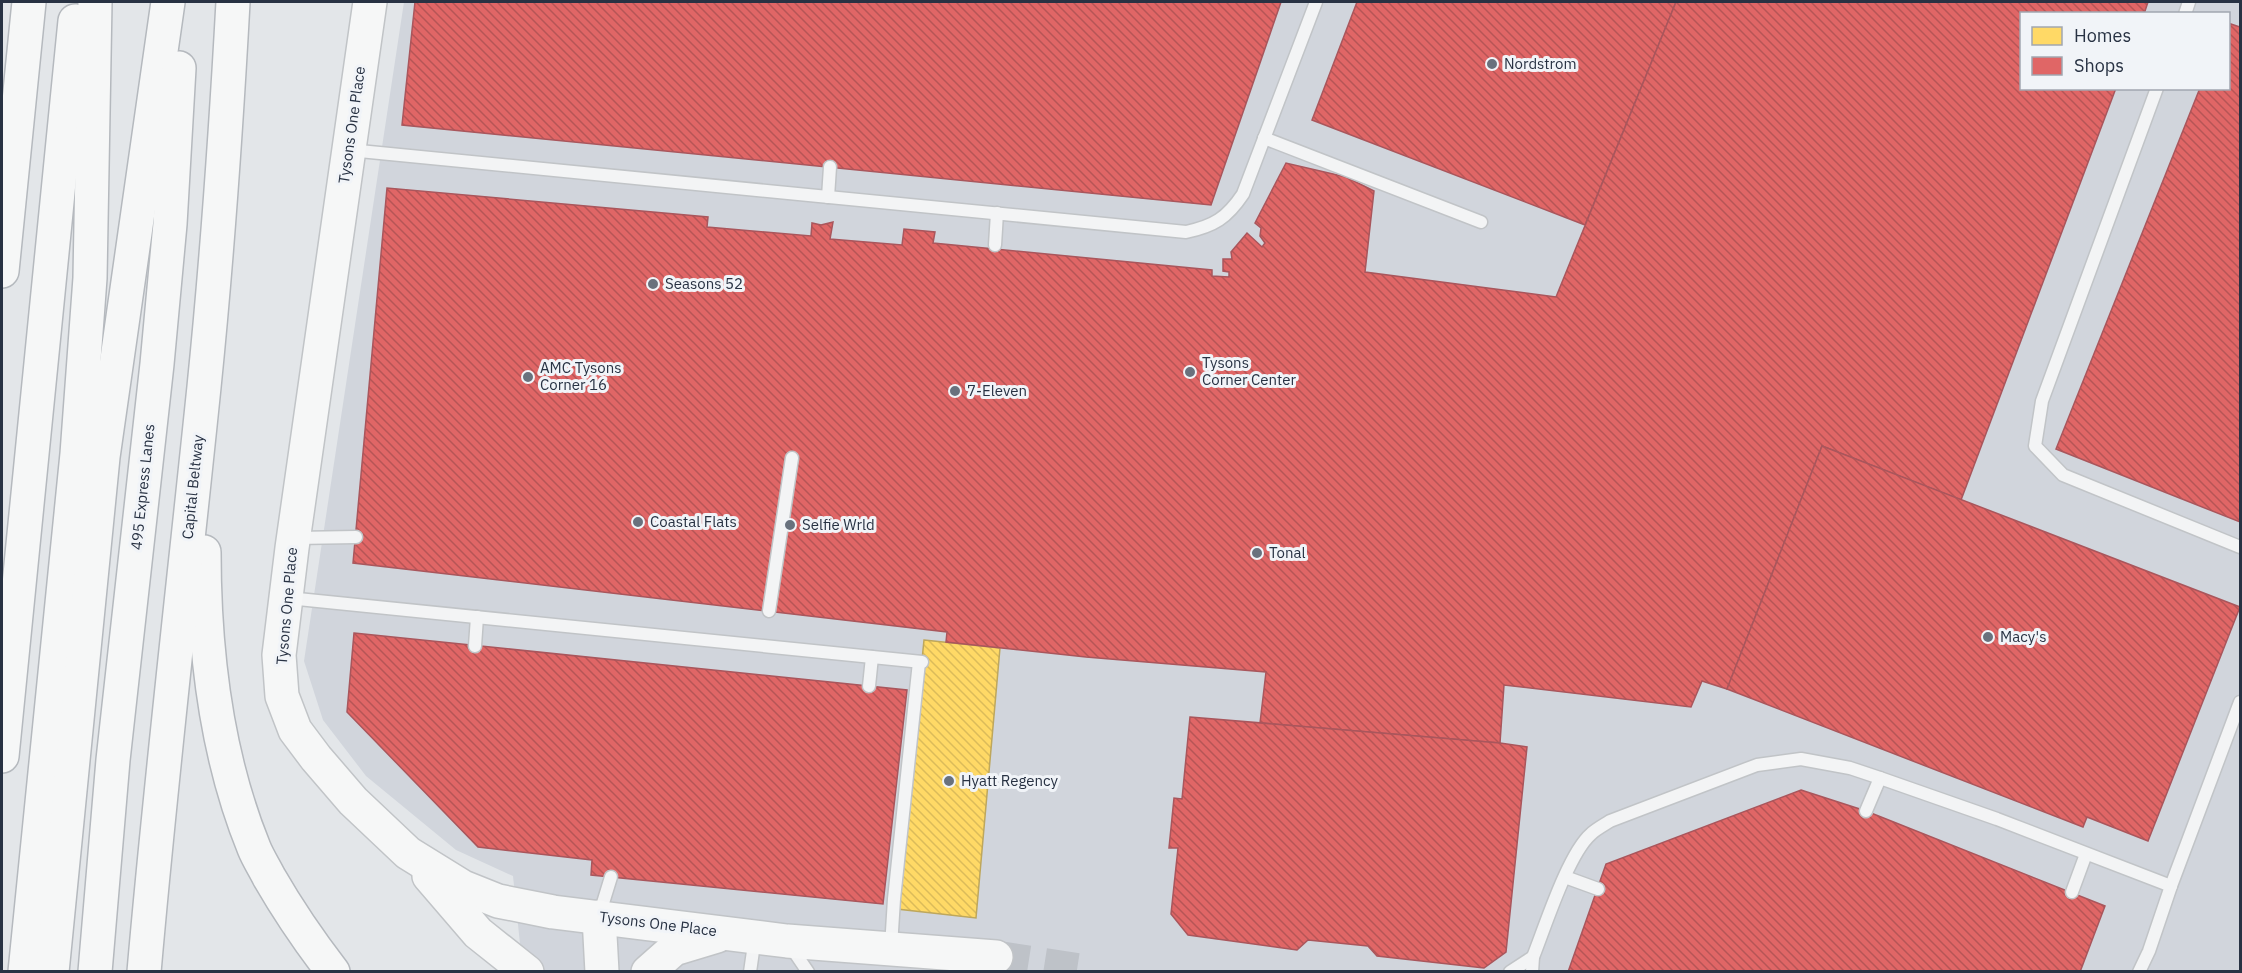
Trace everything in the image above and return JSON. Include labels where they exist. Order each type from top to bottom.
[{"type":"main road","points":[[2,271],[29,2]]},
{"type":"main road","points":[[2,756],[77,2]]},
{"type":"main road","points":[[25,972],[77,454],[89,289],[95,2]]},
{"type":"main road","points":[[52,972],[103,457],[168,2]]},
{"type":"main road","name":"495 Express Lanes","points":[[95,972],[113,760],[167,247],[183,2]]},
{"type":"main road","name":"Capital Beltway","points":[[144,972],[160,786],[205,385],[226,127],[233,2]]},
{"type":"main road","name":"Tysons One Place","points":[[370,2],[285,597],[279,656],[282,696],[295,730],[316,759],[353,801],[408,853],[463,887],[498,901],[553,912],[787,941],[891,947],[988,964]]},
{"type":"main road","points":[[205,385],[204,589],[214,697],[223,743],[254,850],[305,936],[333,972]]},
{"type":"main road","points":[[408,853],[478,933],[527,972]]},
{"type":"main road","points":[[599,917],[602,972]]},
{"type":"main road","points":[[648,972],[674,949],[742,934]]},
{"type":"lane","points":[[349,150],[1186,232],[1206,228],[1223,218],[1243,194],[1316,2]]},
{"type":"lane","points":[[2156,90],[2042,401],[2035,446],[2063,475],[2241,547]]},
{"type":"lane","points":[[1264,138],[1481,222]]},
{"type":"lane","points":[[828,197],[831,167]]},
{"type":"lane","points":[[995,245],[997,213]]},
{"type":"lane","points":[[769,611],[792,458]]},
{"type":"lane","points":[[293,538],[356,537]]},
{"type":"lane","points":[[285,597],[921,662],[891,947]]},
{"type":"lane","points":[[476,646],[477,617]]},
{"type":"lane","points":[[869,686],[872,657]]},
{"type":"lane","points":[[2139,972],[2149,951],[2171,886],[2241,702]]},
{"type":"lane","points":[[1532,972],[1533,957],[1565,877],[1579,848],[1591,833],[1610,821],[1757,765],[1802,759],[1850,768],[1997,819],[2171,886]]},
{"type":"lane","points":[[1866,811],[1880,778]]},
{"type":"lane","points":[[2072,892],[2086,854]]},
{"type":"lane","points":[[599,917],[611,877]]},
{"type":"lane","points":[[1565,877],[1598,889]]},
{"type":"lane","points":[[742,934],[750,972]]},
{"type":"lane","points":[[787,941],[808,972]]},
{"type":"lane","points":[[1510,972],[1533,957]]},
{"type":"shaded area","name":"Tysons Corner Center","points":[[404,2],[2240,2],[2240,971],[544,971],[520,944],[513,876],[456,850],[366,776],[323,720],[304,661]]},
{"type":"building: Homes","name":"Hyatt Regency","points":[[924,640],[1000,648],[976,918],[897,909]]},
{"type":"building: Shops","points":[[415,2],[1281,2],[1211,205],[402,125]]},
{"type":"building: Shops","name":"Nordstrom","points":[[1357,2],[1676,2],[1585,225],[1312,120]]},
{"type":"building: Shops","name":"Tysons Corner Center","points":[[1676,2],[2148,2],[2145,12],[2020,12],[2020,90],[2115,90],[1961,500],[1822,446],[1727,689],[1702,681],[1691,707],[1504,685],[1500,743],[1260,723],[1266,672],[1086,657],[946,642],[947,632],[353,563],[387,188],[708,217],[707,227],[811,236],[812,223],[821,225],[833,222],[830,239],[902,245],[904,229],[935,232],[933,243],[1212,270],[1212,276],[1229,277],[1229,272],[1223,271],[1223,259],[1232,259],[1231,252],[1247,233],[1262,247],[1265,243],[1260,236],[1261,228],[1255,223],[1286,163],[1346,177],[1374,191],[1365,272],[1556,297]]},
{"type":"building: Shops","points":[[2230,24],[2240,27],[2240,522],[2056,449],[2199,90],[2230,90]]},
{"type":"building: Shops","name":"Macy's","points":[[1822,446],[2240,607],[2148,841],[2087,817],[2083,827],[1727,689]]},
{"type":"building: Shops","points":[[354,633],[907,690],[883,904],[591,875],[592,860],[478,847],[347,712]]},
{"type":"building: Shops","points":[[1190,717],[1527,747],[1506,952],[1484,968],[1377,956],[1368,946],[1308,940],[1297,950],[1188,935],[1171,914],[1178,848],[1169,848],[1174,798],[1182,799]]},
{"type":"building: Shops","points":[[1801,790],[1866,811],[2105,906],[2080,972],[1568,972],[1606,864]]},
{"type":"tunnel","points":[[996,957],[1092,972]]},
{"type":"place","name":"Nordstrom","points":[[1492,64]]},
{"type":"place","name":"Seasons 52","points":[[653,284]]},
{"type":"place","name":"Tysons Corner Center","points":[[1190,372]]},
{"type":"place","name":"AMC Tysons Corner 16","points":[[528,377]]},
{"type":"place","name":"7-Eleven","points":[[955,391]]},
{"type":"place","name":"Coastal Flats","points":[[638,522]]},
{"type":"place","name":"Selfie Wrld","points":[[790,525]]},
{"type":"place","name":"Tonal","points":[[1257,553]]},
{"type":"place","name":"Macy's","points":[[1988,637]]},
{"type":"place","name":"Hyatt Regency","points":[[949,781]]}]
